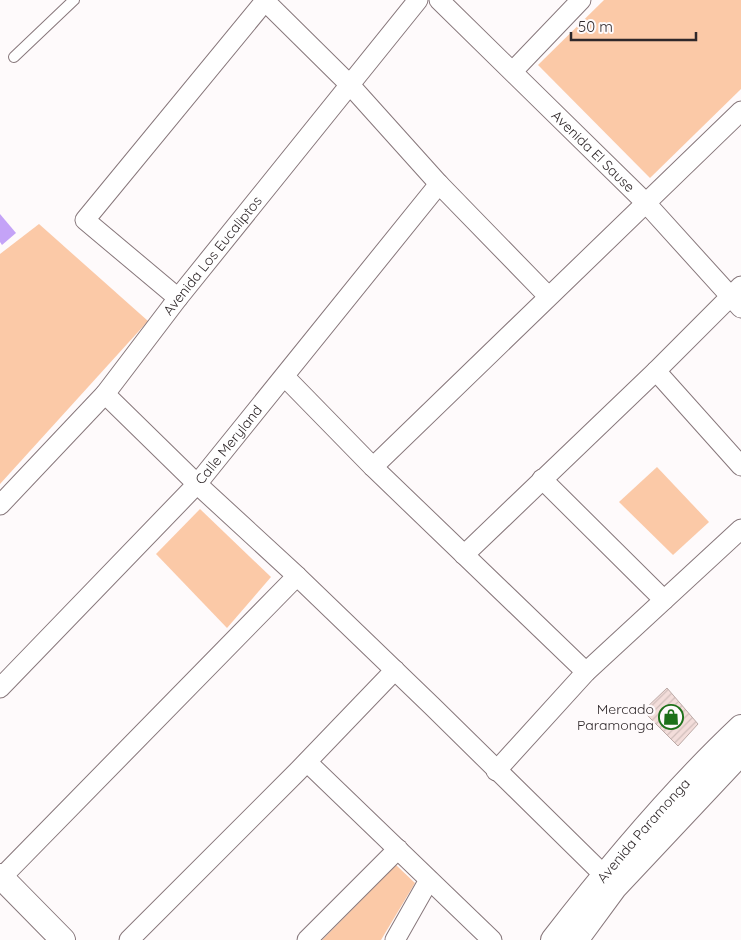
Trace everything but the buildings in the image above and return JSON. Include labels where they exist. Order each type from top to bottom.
[{"type":"street","name":"Avenida Los Eucaliptos","points":[[0,505],[105,394],[178,298],[418,0]]},
{"type":"street","name":"Avenida El Sause","points":[[439,0],[645,202],[737,297]]},
{"type":"street","points":[[513,72],[581,0]]},
{"type":"street","points":[[178,298],[85,220],[264,1],[350,85],[439,184],[548,296]]},
{"type":"street","points":[[373,467],[741,111]]},
{"type":"street","name":"Calle Meryland","points":[[0,688],[197,484],[439,184]]},
{"type":"street","points":[[464,556],[542,479],[737,297]]},
{"type":"street","points":[[656,371],[741,466]]},
{"type":"street","points":[[284,377],[464,556],[586,672]]},
{"type":"street","points":[[105,394],[197,484],[395,670],[610,881]]},
{"type":"street","points":[[542,479],[664,600]]},
{"type":"street","points":[[496,771],[586,672],[741,529]]},
{"type":"street","points":[[63,940],[0,878],[297,576]]},
{"type":"street","points":[[129,940],[307,762],[395,670]]},
{"type":"street","name":"Avenida Paramonga","points":[[576,940],[610,881],[650,821],[739,739]]},
{"type":"street","points":[[307,762],[492,940]]},
{"type":"street","points":[[307,940],[398,849]]},
{"type":"street","points":[[395,940],[429,880]]},
{"type":"street","name":"Avenida Paramonga","points":[[553,940],[610,881]]},
{"type":"lane","points":[[14,57],[74,0]]},
{"type":"shaded area","points":[[604,0],[741,0],[741,89],[650,178],[538,65]]},
{"type":"shaded area","points":[[0,214],[16,233],[2,245],[0,242]]},
{"type":"shaded area","points":[[39,224],[148,321],[0,484],[0,254]]},
{"type":"shaded area","points":[[657,467],[709,522],[673,555],[619,502]]},
{"type":"shaded area","points":[[200,509],[271,577],[227,628],[156,554]]},
{"type":"shaded area","points":[[396,865],[415,883],[381,940],[322,940]]},
{"type":"place","name":"Mercado Paramonga","points":[[671,717]]}]
